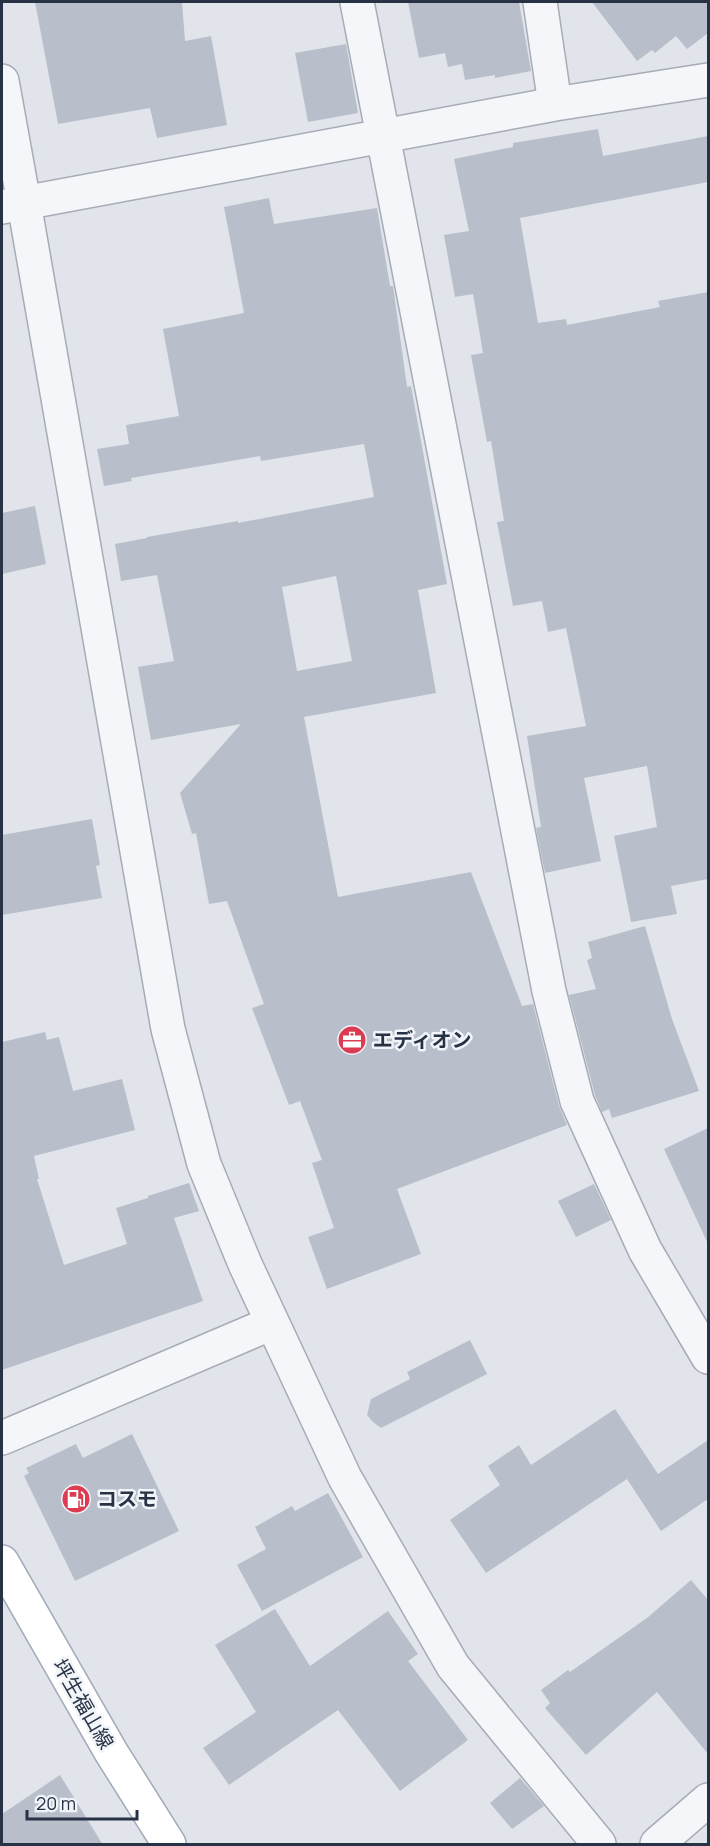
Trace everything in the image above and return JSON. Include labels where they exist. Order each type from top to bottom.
[{"type":"main road","name":"坪生福山線","points":[[2,1562],[111,1752],[169,1845]]},
{"type":"street","points":[[357,2],[549,991],[577,1101],[645,1250],[708,1357]]},
{"type":"street","points":[[540,2],[555,104]]},
{"type":"street","points":[[13,205],[555,104],[708,80]]},
{"type":"street","points":[[2,81],[13,205],[168,1029],[204,1164],[245,1264],[345,1478],[453,1666],[599,1845]]},
{"type":"street","points":[[2,1438],[272,1323]]},
{"type":"street","points":[[657,1845],[708,1800]]},
{"type":"building","points":[[35,2],[182,2],[185,41],[211,36],[227,125],[157,138],[150,108],[58,124]]},
{"type":"building","points":[[408,2],[519,2],[531,71],[495,78],[495,75],[465,80],[462,64],[448,67],[445,53],[419,58]]},
{"type":"building","points":[[592,2],[708,2],[708,33],[687,49],[676,36],[655,53],[652,50],[637,61]]},
{"type":"building","points":[[346,44],[358,113],[308,122],[295,53]]},
{"type":"building","points":[[598,129],[603,156],[708,136],[708,182],[520,218],[538,323],[566,319],[567,325],[660,307],[658,301],[708,292],[708,879],[671,886],[677,914],[631,922],[614,836],[657,827],[647,766],[584,778],[601,861],[545,873],[536,828],[541,827],[527,736],[586,726],[566,628],[548,632],[542,601],[513,606],[497,522],[504,521],[491,441],[487,442],[471,355],[483,353],[473,294],[455,297],[444,235],[469,231],[454,159],[513,147],[513,143]]},
{"type":"building","points":[[269,198],[274,224],[377,208],[390,286],[393,286],[407,387],[411,386],[447,584],[418,590],[436,693],[304,717],[338,897],[471,872],[522,1006],[533,1004],[559,1106],[567,1125],[397,1189],[421,1254],[327,1289],[308,1237],[334,1228],[312,1163],[322,1160],[300,1101],[289,1105],[252,1008],[264,1004],[227,901],[209,904],[196,833],[192,834],[180,793],[241,724],[151,740],[138,667],[174,661],[157,575],[121,581],[115,544],[374,497],[364,444],[261,461],[260,456],[131,478],[132,481],[104,486],[97,449],[129,444],[126,425],[179,416],[163,329],[244,313],[224,207]],"holes":[[[336,576],[352,661],[297,671],[282,587]]]},
{"type":"building","points":[[35,506],[46,564],[2,574],[2,513]]},
{"type":"building","points":[[92,819],[100,865],[96,866],[102,898],[2,915],[2,835]]},
{"type":"building","points":[[645,926],[672,1019],[699,1091],[612,1118],[609,1109],[602,1112],[595,1095],[569,995],[596,989],[587,960],[592,958],[588,942]]},
{"type":"building","points":[[45,1032],[47,1040],[59,1037],[73,1091],[122,1079],[135,1130],[34,1156],[39,1179],[37,1179],[64,1265],[127,1244],[116,1208],[189,1183],[199,1211],[174,1218],[203,1301],[2,1370],[2,1042]]},
{"type":"building","points":[[708,1128],[708,1244],[664,1149]]},
{"type":"building","points":[[594,1184],[611,1220],[576,1237],[558,1201]]},
{"type":"building","points":[[470,1340],[487,1374],[381,1428],[367,1415],[371,1399],[410,1379],[407,1372]]},
{"type":"building","points":[[615,1409],[658,1474],[708,1440],[708,1499],[661,1531],[627,1479],[486,1573],[450,1520],[500,1485],[488,1466],[519,1445],[531,1465]]},
{"type":"building","points":[[132,1434],[179,1531],[75,1581],[24,1476],[29,1473],[26,1468],[76,1444],[83,1458]]},
{"type":"building","points":[[328,1493],[363,1557],[262,1611],[237,1565],[266,1549],[255,1527],[292,1506],[295,1511]]},
{"type":"building","points":[[691,1580],[708,1600],[708,1754],[657,1692],[586,1755],[545,1708],[550,1703],[541,1690],[647,1618]]},
{"type":"building","points":[[275,1609],[310,1666],[388,1611],[418,1654],[408,1661],[468,1740],[400,1791],[338,1710],[229,1785],[203,1748],[256,1712],[215,1645]]},
{"type":"building","points":[[60,1775],[103,1845],[2,1845],[2,1814]]},
{"type":"building","points":[[520,1778],[544,1806],[512,1829],[490,1803]]},
{"type":"place","name":"エディオン","points":[[352,1040]]},
{"type":"place","name":"コスモ","points":[[76,1499]]}]
